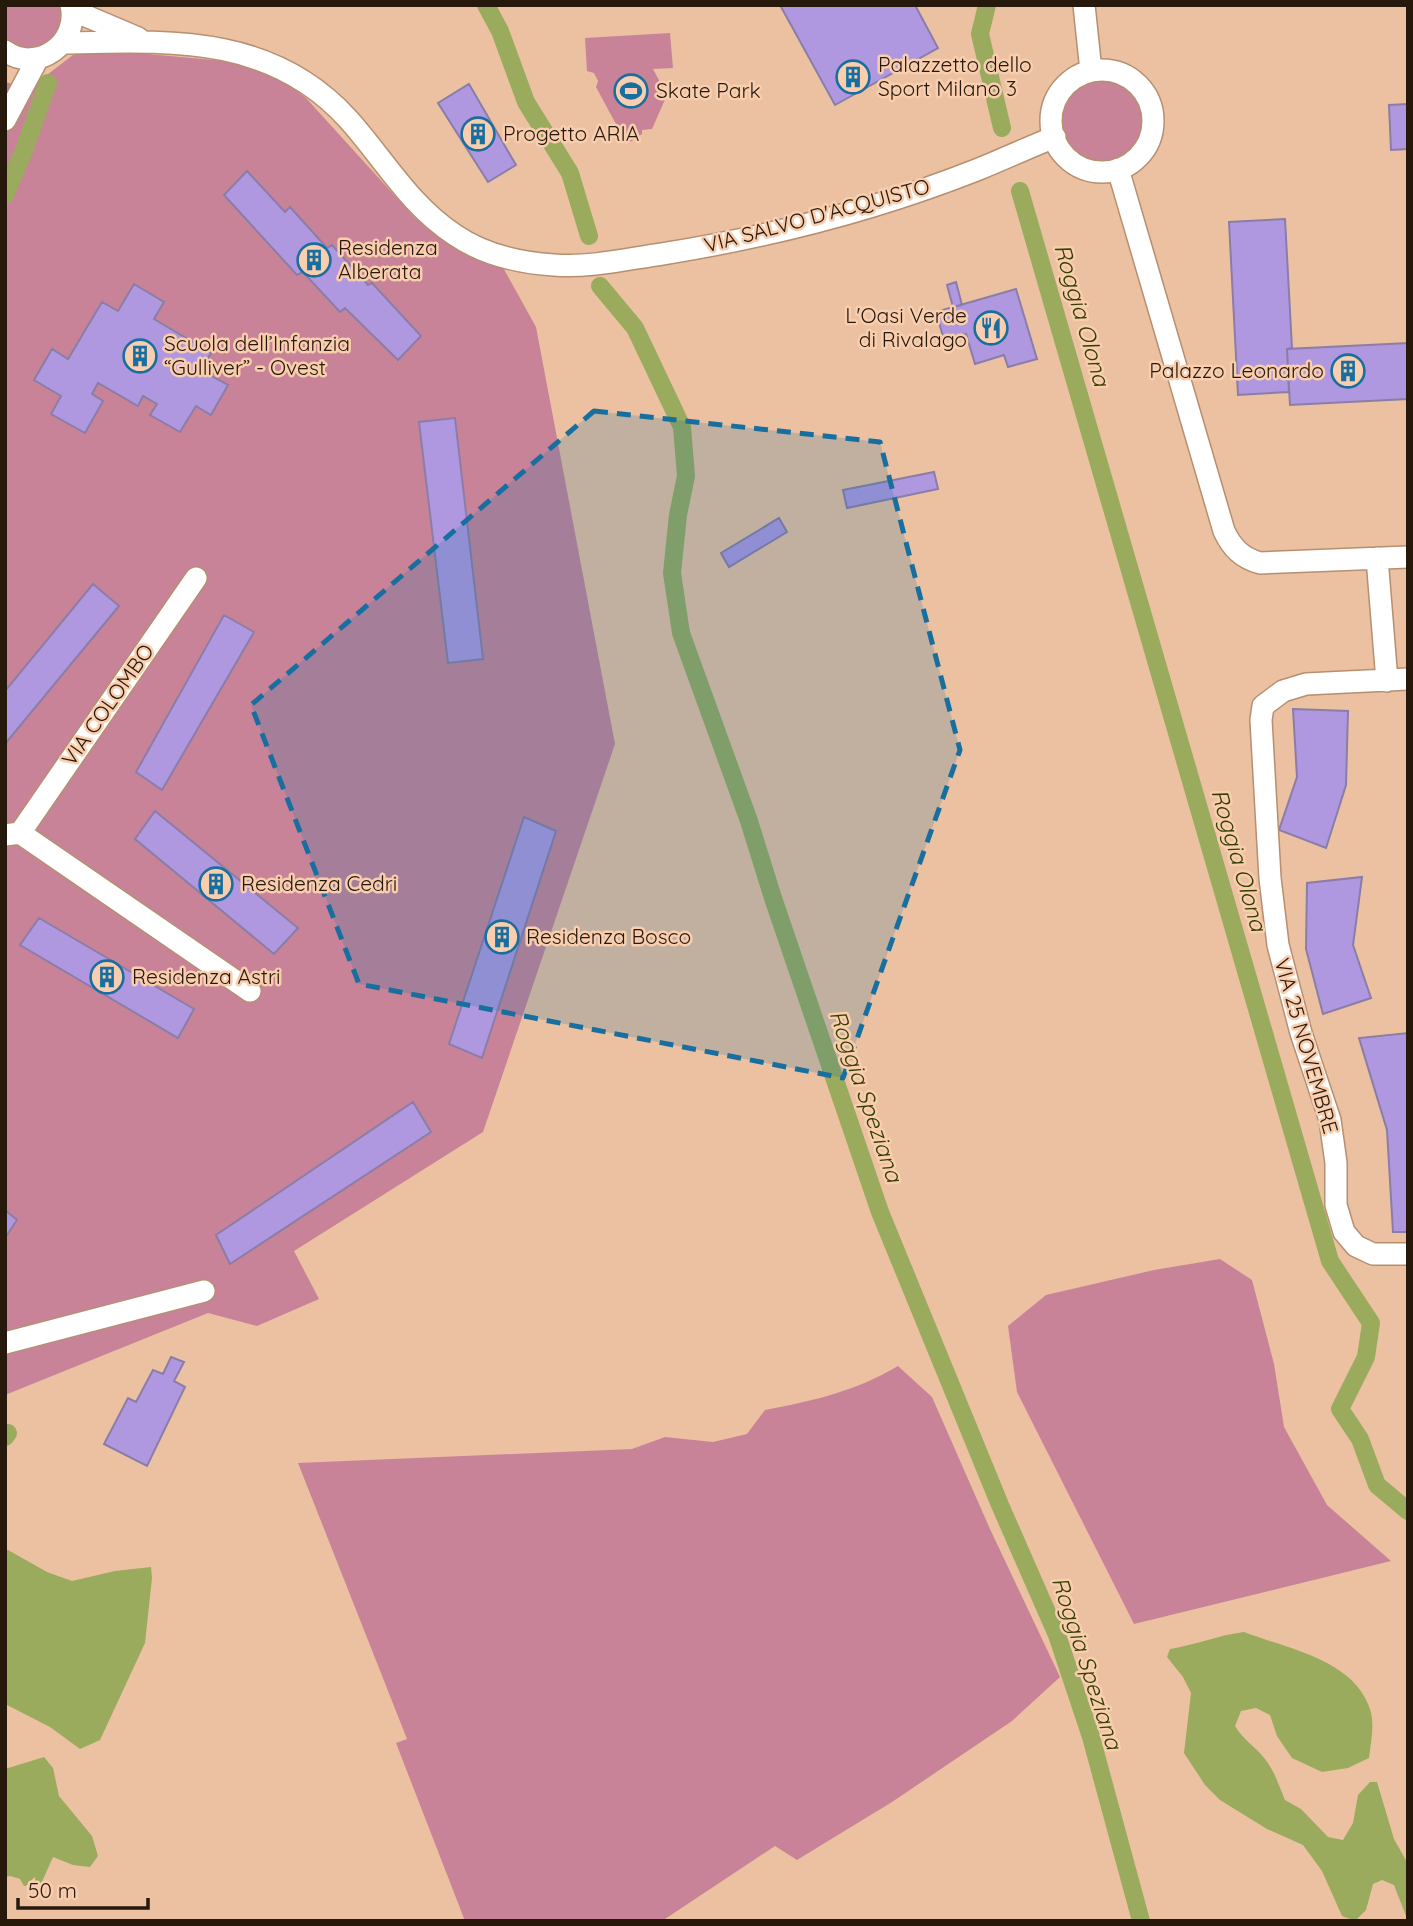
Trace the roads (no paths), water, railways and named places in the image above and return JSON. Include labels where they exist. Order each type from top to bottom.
[{"type":"street","points":[[1084,5],[1091,71]]},
{"type":"street","points":[[5,51],[23,59],[38,58],[56,50],[63,43],[72,22],[71,8]]},
{"type":"street","name":"VIA SALVO D'ACQUISTO","points":[[71,8],[146,41]]},
{"type":"street","name":"VIA SALVO D'ACQUISTO","points":[[63,43],[146,41],[215,47],[272,63],[319,92],[348,120],[417,205],[456,236],[513,260],[555,266],[603,263],[705,247],[770,233],[885,202],[979,169],[1055,137]]},
{"type":"street","points":[[5,120],[38,58]]},
{"type":"street","points":[[1091,71],[1115,71],[1129,77],[1149,99],[1153,131],[1148,144],[1130,164],[1118,169],[1102,172],[1086,169],[1072,162],[1061,150],[1055,137],[1051,121],[1059,93],[1069,82],[1091,71]]},
{"type":"street","points":[[1118,169],[1230,544],[1241,555],[1261,563],[1408,557]]},
{"type":"street","name":"VIA 25 NOVEMBRE","points":[[1377,558],[1397,680],[1306,684],[1283,691],[1263,706],[1262,741],[1268,804],[1270,878],[1278,945],[1301,1033],[1330,1120],[1336,1163],[1336,1205],[1344,1232],[1356,1246],[1373,1254],[1408,1254]]},
{"type":"street","name":"VIA COLOMBO","points":[[196,578],[13,834],[250,990]]},
{"type":"street","points":[[5,1343],[204,1292]]},
{"type":"waterway","name":"Roggia Speziana","points":[[486,5],[500,31],[526,102],[570,173],[589,236]]},
{"type":"waterway","name":"Roggia Olona","points":[[987,5],[980,34],[1002,128]]},
{"type":"waterway","points":[[5,195],[48,83]]},
{"type":"waterway","name":"Roggia Olona","points":[[1020,191],[1330,1261],[1371,1323],[1366,1357],[1340,1409],[1360,1439],[1377,1485],[1408,1511]]},
{"type":"waterway","name":"Roggia Speziana","points":[[600,286],[635,328],[682,427],[686,476],[678,515],[672,573],[681,633],[749,821],[880,1212],[1000,1505],[1057,1635],[1091,1737],[1141,1921]]},
{"type":"waterway","points":[[5,1437],[8,1433]]},
{"type":"place","name":"Palazzetto dello Sport Milano 3","points":[[853,77]]},
{"type":"place","name":"Skate Park","points":[[631,91]]},
{"type":"place","name":"Progetto ARIA","points":[[478,134]]},
{"type":"place","name":"Residenza Alberata","points":[[314,260]]},
{"type":"place","name":"L'Oasi Verde di Rivalago","points":[[991,328]]},
{"type":"place","name":"Scuola dell’Infanzia “Gulliver” - Ovest","points":[[140,356]]},
{"type":"place","name":"Palazzo Leonardo","points":[[1348,371]]},
{"type":"place","name":"Residenza Cedri","points":[[216,884]]},
{"type":"place","name":"Residenza Bosco","points":[[502,937]]},
{"type":"place","name":"Residenza Astri","points":[[107,977]]}]
